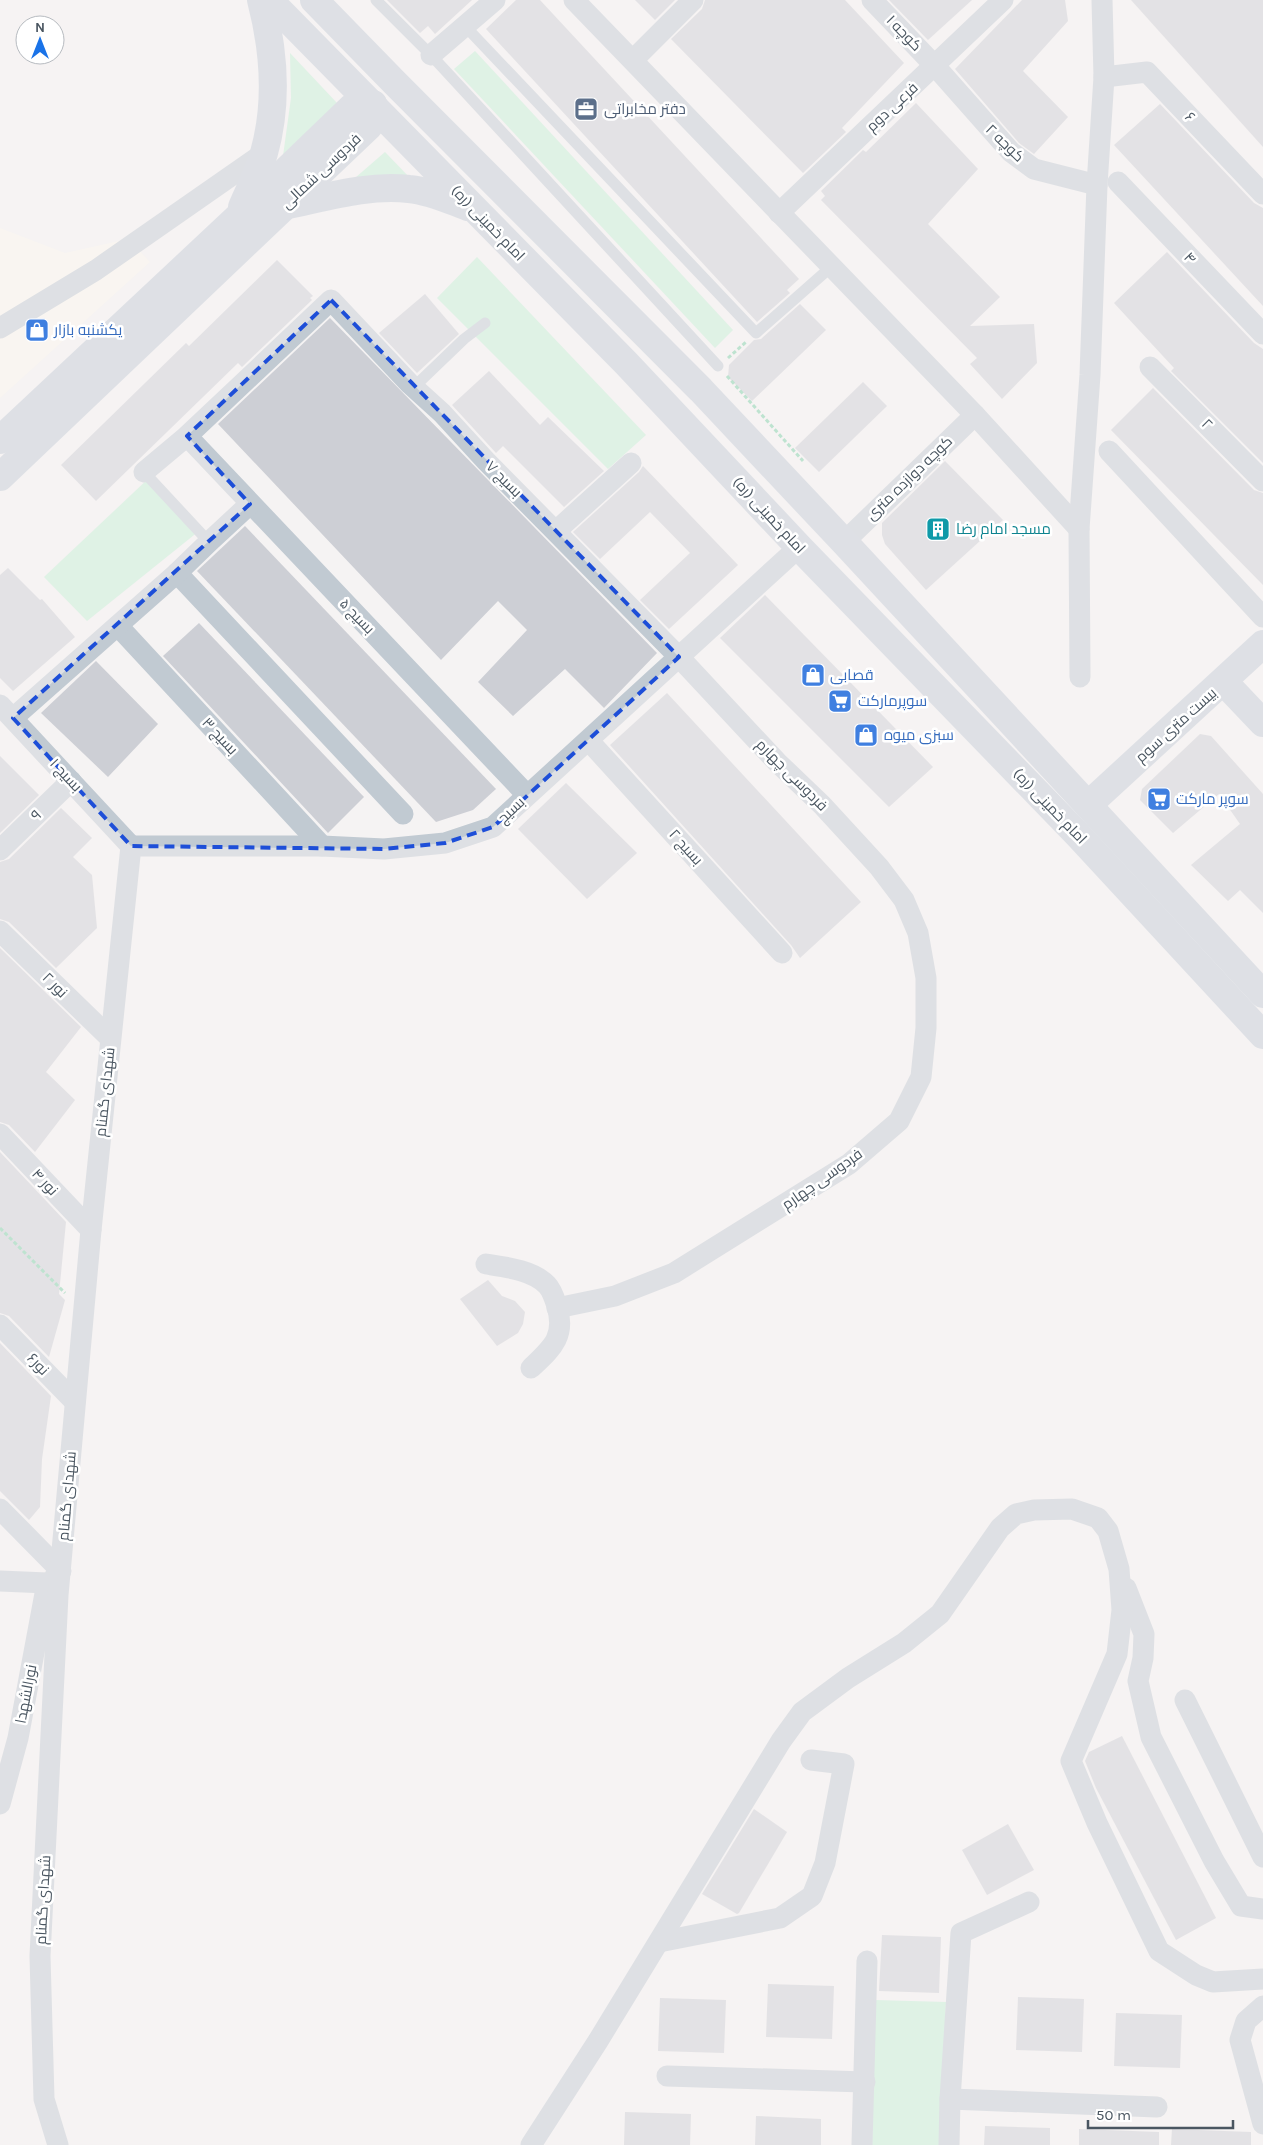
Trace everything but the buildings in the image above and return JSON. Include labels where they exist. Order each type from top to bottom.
[{"type":"main road","points":[[238,217],[264,153],[274,96],[270,35],[261,0]]},
{"type":"main road","name":"امام خمینی (ره)","points":[[269,0],[626,363],[799,547],[1078,835],[1263,1035]]},
{"type":"main road","points":[[291,24],[314,35],[322,36],[328,34],[328,20],[316,2]]},
{"type":"main road","name":"امام خمینی (ره)","points":[[316,2],[701,390],[1263,994]]},
{"type":"main road","points":[[373,104],[395,83]]},
{"type":"main road","name":"فردوسی شمالی","points":[[0,440],[238,217],[352,107],[373,104],[369,126],[0,478]]},
{"type":"main road","points":[[284,206],[378,189],[409,189],[439,196],[474,210]]},
{"type":"main road","name":"بیست متری سوم","points":[[1088,805],[1224,682],[1263,644]]},
{"type":"main road","points":[[1224,682],[1263,723]]},
{"type":"street","points":[[431,55],[495,0]]},
{"type":"street","points":[[574,0],[974,415],[1079,529]]},
{"type":"street","points":[[633,60],[694,0]]},
{"type":"street","name":"کوچه ۱","points":[[872,0],[935,66]]},
{"type":"street","name":"فرعی دوم","points":[[779,213],[1003,0]]},
{"type":"street","points":[[1080,677],[1079,529],[1090,374],[1097,185],[1104,77],[1102,0]]},
{"type":"street","name":"کوچه ۲","points":[[935,66],[1011,152],[1034,169],[1097,185]]},
{"type":"street","name":"۶","points":[[1104,77],[1147,72],[1263,194]]},
{"type":"street","points":[[0,328],[96,270],[264,153]]},
{"type":"street","name":"۴","points":[[1118,182],[1263,334]]},
{"type":"street","name":"بسیج ۷","points":[[187,436],[331,300],[679,657]]},
{"type":"street","name":"۲","points":[[1150,367],[1263,481]]},
{"type":"street","name":"کوچه دوازده متری","points":[[844,542],[974,415]]},
{"type":"street","points":[[144,472],[187,436]]},
{"type":"street","name":"بسیج ۵","points":[[187,436],[527,795]]},
{"type":"street","points":[[1109,451],[1263,617]]},
{"type":"street","points":[[556,531],[631,463]]},
{"type":"street","points":[[6,712],[118,626],[177,574],[208,542],[250,504]]},
{"type":"street","name":"بسیج","points":[[131,846],[322,846],[384,849],[445,843],[493,827],[799,547]]},
{"type":"street","points":[[177,574],[403,814]]},
{"type":"street","name":"بسیج ۳","points":[[118,626],[322,846]]},
{"type":"street","name":"فردوسی چهارم","points":[[557,1308],[615,1296],[674,1273],[764,1219],[849,1164],[898,1121],[921,1077],[926,1028],[926,978],[918,933],[904,900],[879,867],[679,657]]},
{"type":"street","name":"بسیج ۱","points":[[6,712],[131,846]]},
{"type":"street","name":"بسیج ۲","points":[[589,741],[782,953]]},
{"type":"street","name":"۹","points":[[0,850],[71,781]]},
{"type":"street","name":"شهدای گمنام","points":[[58,2145],[44,2099],[40,1956],[58,1595],[54,1577],[75,1402],[110,1038],[131,846]]},
{"type":"street","name":"نور ۲","points":[[0,931],[110,1038]]},
{"type":"street","name":"نور ۴","points":[[0,1134],[91,1230]]},
{"type":"street","points":[[486,1264],[513,1269],[535,1277],[547,1285],[557,1308],[561,1325],[558,1336],[548,1352],[531,1368]]},
{"type":"street","name":"نور۶","points":[[0,1325],[75,1402]]},
{"type":"street","points":[[0,1509],[54,1577]]},
{"type":"street","points":[[530,2145],[598,2041],[781,1741],[802,1712],[848,1678],[904,1644],[940,1614],[1000,1528],[1016,1514],[1034,1510],[1072,1509],[1098,1518],[1108,1531],[1119,1569],[1144,1634],[1143,1658],[1138,1682],[1151,1737],[1214,1861],[1241,1906],[1263,1909]]},
{"type":"street","points":[[1119,1569],[1122,1610],[1117,1654],[1071,1761],[1097,1823],[1159,1951],[1196,1975],[1213,1982],[1263,1979]]},
{"type":"street","points":[[0,1581],[54,1577]]},
{"type":"street","name":"نورالشهدا","points":[[0,1804],[18,1738],[54,1577]]},
{"type":"street","points":[[1185,1700],[1263,1857]]},
{"type":"street","points":[[659,1942],[780,1918],[812,1896],[825,1863],[844,1764],[810,1760]]},
{"type":"street","points":[[949,2145],[950,2099],[961,1934],[1029,1902]]},
{"type":"street","points":[[862,2145],[867,1961]]},
{"type":"street","points":[[1263,2006],[1246,2021],[1240,2040],[1263,2124]]},
{"type":"street","points":[[666,2076],[865,2082]]},
{"type":"street","points":[[950,2099],[1157,2107]]},
{"type":"lane","points":[[376,0],[431,55],[718,366]]},
{"type":"lane","points":[[465,26],[756,333],[831,267]]},
{"type":"lane","points":[[414,387],[464,339],[484,323]]},
{"type":"lane","points":[[144,472],[208,542]]},
{"type":"path","points":[[756,333],[718,366],[807,466]]},
{"type":"path","points":[[0,1228],[84,1311]]},
{"type":"highlighted area","points":[[331,300],[679,657],[493,827],[445,843],[384,849],[131,846],[13,718],[250,504],[187,436]]},
{"type":"shaded area","name":"یکشنبه بازار","points":[[0,228],[65,253],[128,239],[150,262],[0,398]]},
{"type":"green space","points":[[475,51],[733,330],[715,348],[454,69]]},
{"type":"green space","points":[[290,53],[337,103],[283,156],[291,98]]},
{"type":"green space","points":[[385,152],[410,178],[355,178]]},
{"type":"green space","points":[[477,257],[646,435],[608,469],[437,298]]},
{"type":"green space","points":[[149,478],[199,531],[87,621],[44,577]]},
{"type":"green space","points":[[875,2000],[946,2002],[940,2145],[872,2145]]},
{"type":"place","name":"دفتر مخابراتی","points":[[586,109]]},
{"type":"place","name":"یکشنبه بازار","points":[[37,330]]},
{"type":"place","name":"مسجد امام رضا","points":[[938,529]]},
{"type":"place","name":"قصابی","points":[[813,675]]},
{"type":"place","name":"سوپرمارکت","points":[[840,701]]},
{"type":"place","name":"سبزی میوه","points":[[866,735]]},
{"type":"place","name":"سوپر مارکت","points":[[1159,799]]}]
